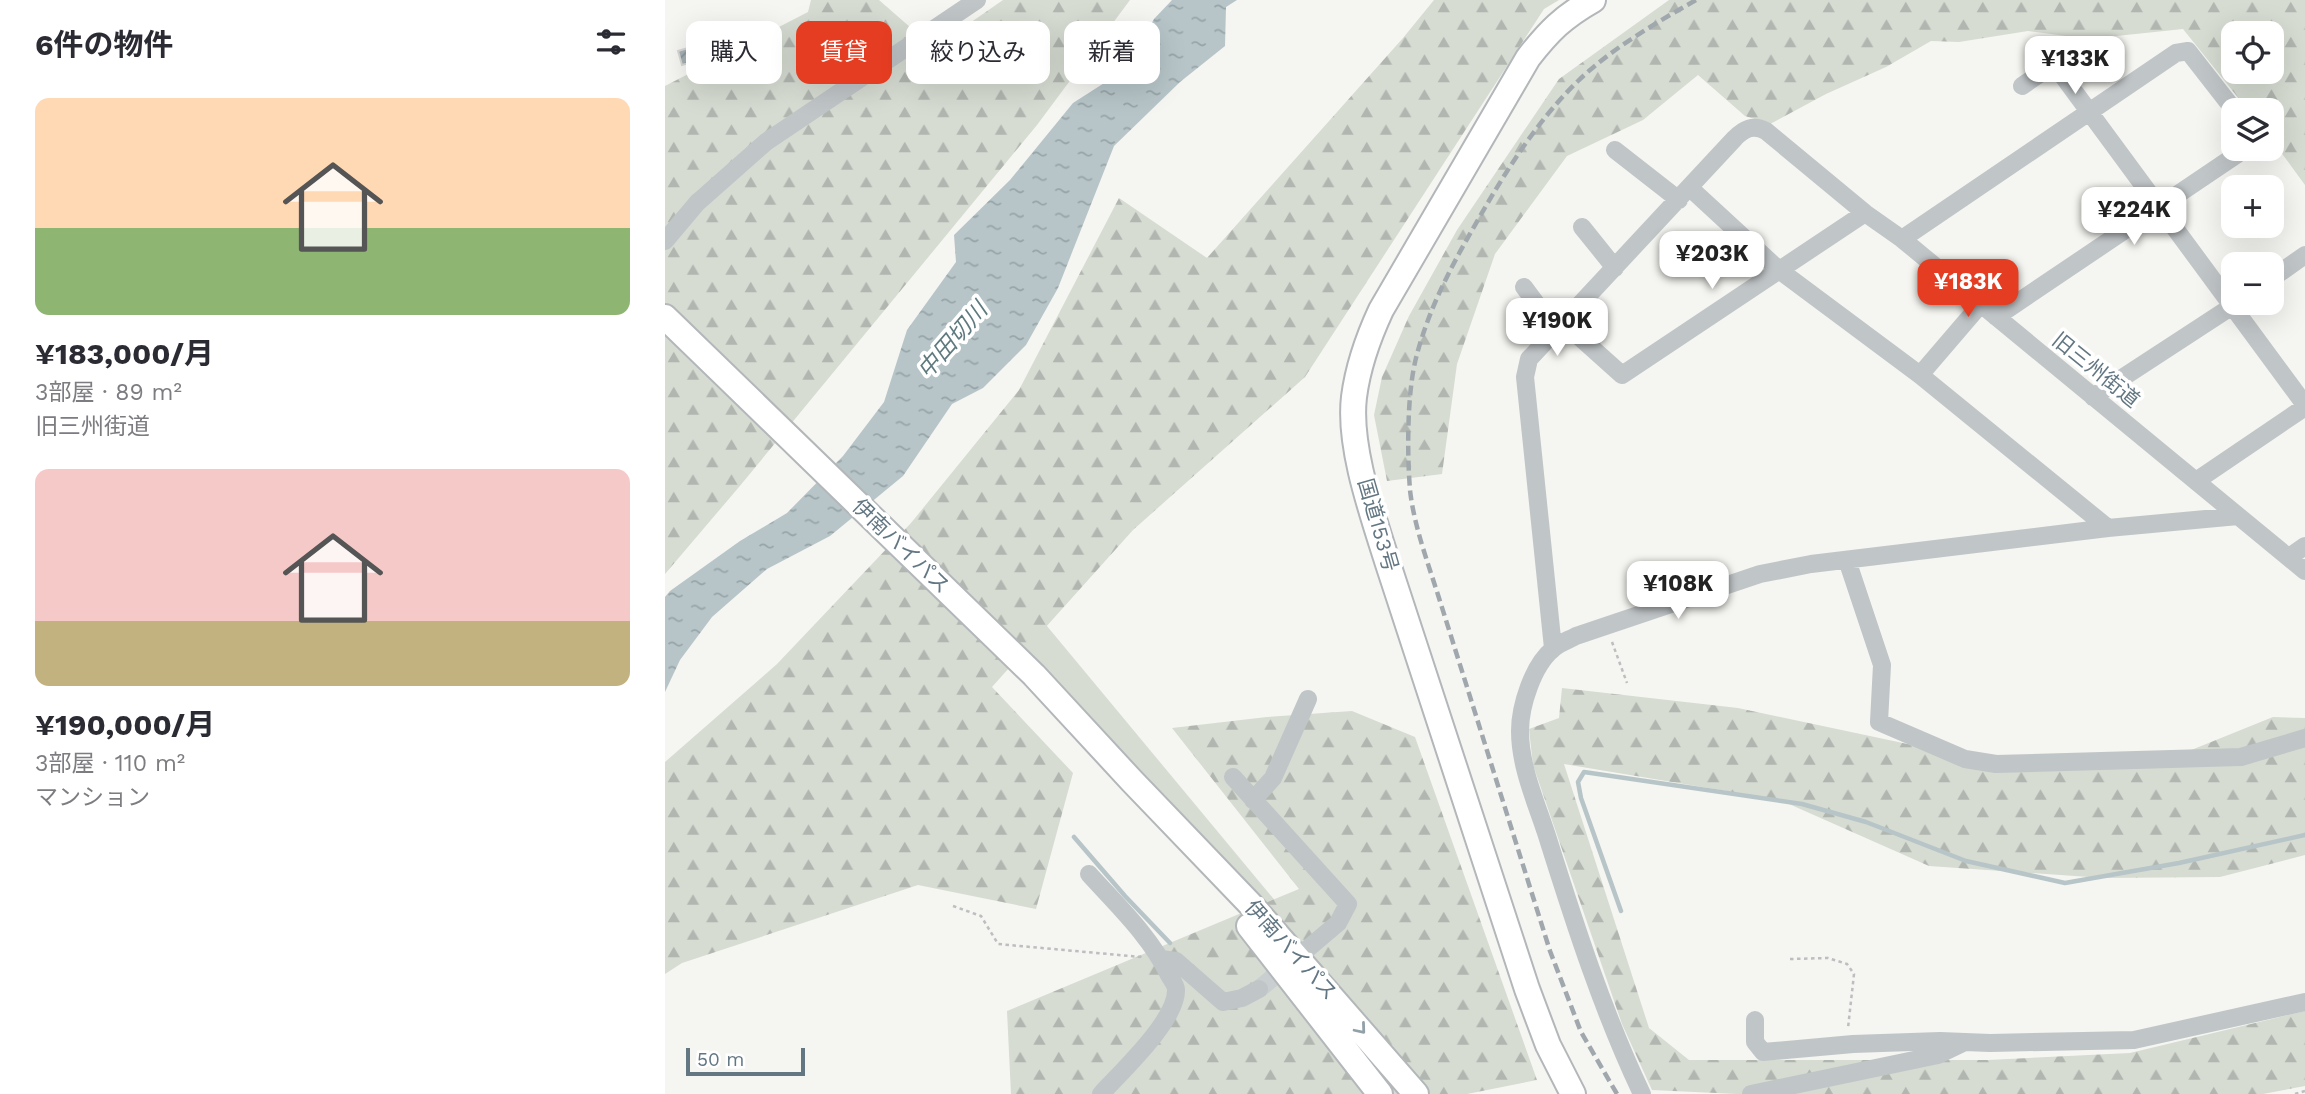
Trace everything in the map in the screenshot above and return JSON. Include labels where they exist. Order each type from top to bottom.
[{"type":"highway","name":"国道153号","points":[[1573,1094],[1548,1045],[1527,989],[1388,564],[1367,494],[1355,432],[1354,400],[1358,370],[1381,310],[1528,58],[1549,31],[1570,13],[1593,0]]},
{"type":"highway","name":"伊南バイパス","points":[[665,317],[1034,675],[1132,782],[1252,906],[1416,1094]]},
{"type":"highway","name":"伊南バイパス","points":[[1132,782],[1240,914],[1380,1094]]},
{"type":"street","points":[[665,241],[697,203],[766,142],[977,0]]},
{"type":"street","points":[[1902,239],[2176,53],[2188,51],[2225,98]]},
{"type":"street","points":[[2022,86],[2054,64],[2221,288]]},
{"type":"street","name":"旧三州街道","points":[[1685,194],[1742,131],[1760,127],[1865,213],[1902,239],[2305,570]]},
{"type":"street","points":[[1615,150],[1685,194],[1779,270],[1920,376],[2108,528]]},
{"type":"street","points":[[1996,317],[2227,161]]},
{"type":"street","points":[[1553,648],[1525,377],[1529,359],[1685,194]]},
{"type":"street","points":[[1524,287],[1560,326],[1622,375],[1865,213]]},
{"type":"street","points":[[1582,227],[1615,268]]},
{"type":"street","points":[[2284,270],[2305,255]]},
{"type":"street","points":[[1920,376],[1980,305]]},
{"type":"street","points":[[2093,397],[2221,313]]},
{"type":"street","points":[[2196,481],[2305,406],[2241,315]]},
{"type":"street","points":[[1641,1094],[1616,1040],[1566,898],[1522,759],[1520,730],[1523,704],[1543,660],[1553,648],[1576,636],[1760,573],[2108,528],[2238,516]]},
{"type":"street","points":[[2289,557],[2305,546]]},
{"type":"street","points":[[1847,560],[1882,665],[1879,722],[1965,759],[1996,764],[2241,757],[2305,738]]},
{"type":"street","points":[[1253,800],[1273,778],[1308,699]]},
{"type":"street","points":[[1233,777],[1347,904],[1338,923],[1305,951]]},
{"type":"street","points":[[1089,874],[1150,942],[1176,989],[1171,1010],[1146,1046],[1101,1094]]},
{"type":"street","points":[[1161,959],[1176,961],[1223,1002],[1242,998],[1259,989]]},
{"type":"street","points":[[1755,1020],[1755,1042],[1763,1052],[1940,1041],[2134,1040],[2305,1002]]},
{"type":"street","points":[[1751,1094],[1938,1055],[1966,1042]]},
{"type":"path","points":[[1606,626],[1627,683]]},
{"type":"path","points":[[953,906],[981,916],[997,944],[1161,959]]},
{"type":"path","points":[[1790,960],[1828,958],[1847,964],[1854,974],[1846,1045]]},
{"type":"path","points":[[2295,1094],[2305,1091]]},
{"type":"green space","points":[[811,0],[879,0],[906,24],[906,84],[1050,84],[1050,21],[973,21],[1003,0],[1130,0],[1114,21],[1064,21],[1064,84],[1068,84],[1037,125],[665,574],[665,86],[686,75],[686,84],[782,84],[782,25],[808,12]]},
{"type":"green space","points":[[1434,0],[1559,0],[1544,9],[1305,377],[1133,530],[992,687],[1073,773],[1036,909],[918,885],[682,963],[665,974],[665,762],[777,664],[911,523],[1019,390],[1119,198],[1207,258]]},
{"type":"green space","points":[[1669,0],[2305,0],[2305,185],[2284,156],[2284,98],[2238,98],[2227,84],[2284,84],[2284,21],[2221,21],[2221,76],[2183,29],[2088,39],[2028,31],[1959,42],[1931,41],[1886,67],[1826,94],[1770,124],[1745,116],[1698,75],[1643,120],[1567,156],[1495,254],[1457,364],[1442,474],[1387,481],[1374,415],[1382,377],[1409,316],[1457,230],[1559,79]]},
{"type":"green space","points":[[1007,578],[1282,909],[1270,917],[987,607]]},
{"type":"green space","points":[[1562,688],[1738,708],[2030,770],[2169,759],[2273,717],[2305,718],[2305,855],[2220,877],[2103,878],[1929,866],[1780,800],[1564,764],[1649,1028],[1689,1060],[1988,1060],[2130,1053],[2305,1011],[2305,1086],[2263,1094],[1737,1094],[1652,1090],[1622,1024],[1533,765],[1529,729],[1559,718]]},
{"type":"green space","points":[[1352,711],[1415,737],[1537,1080],[1467,1094],[1011,1094],[1007,1011],[1299,889],[1172,728]]},
{"type":"water","name":"中田切川","points":[[1172,0],[1237,0],[1226,7],[1225,46],[1180,82],[1114,146],[1058,288],[1026,345],[983,388],[952,404],[903,476],[830,536],[767,569],[712,617],[680,660],[665,692],[665,597],[740,541],[787,513],[843,456],[884,402],[907,330],[956,262],[954,235],[1010,180],[1073,103],[1103,84],[1160,84],[1160,21],[1153,21]]},
{"type":"building","points":[[686,49],[686,64],[682,65],[678,51]]},
{"type":"waterway","points":[[1621,911],[1581,798],[1578,782],[1584,772],[1802,804],[1866,822],[1966,861],[2065,883],[2179,863],[2305,835]]},
{"type":"waterway","points":[[1074,837],[1170,943]]},
{"type":"tunnel","points":[[1259,989],[1292,962]]},
{"type":"railway","points":[[1617,1094],[1581,1032],[1550,951],[1422,544],[1410,490],[1409,406],[1416,358],[1435,303],[1469,235],[1524,146],[1563,96],[1591,69],[1635,37],[1696,0]]}]
